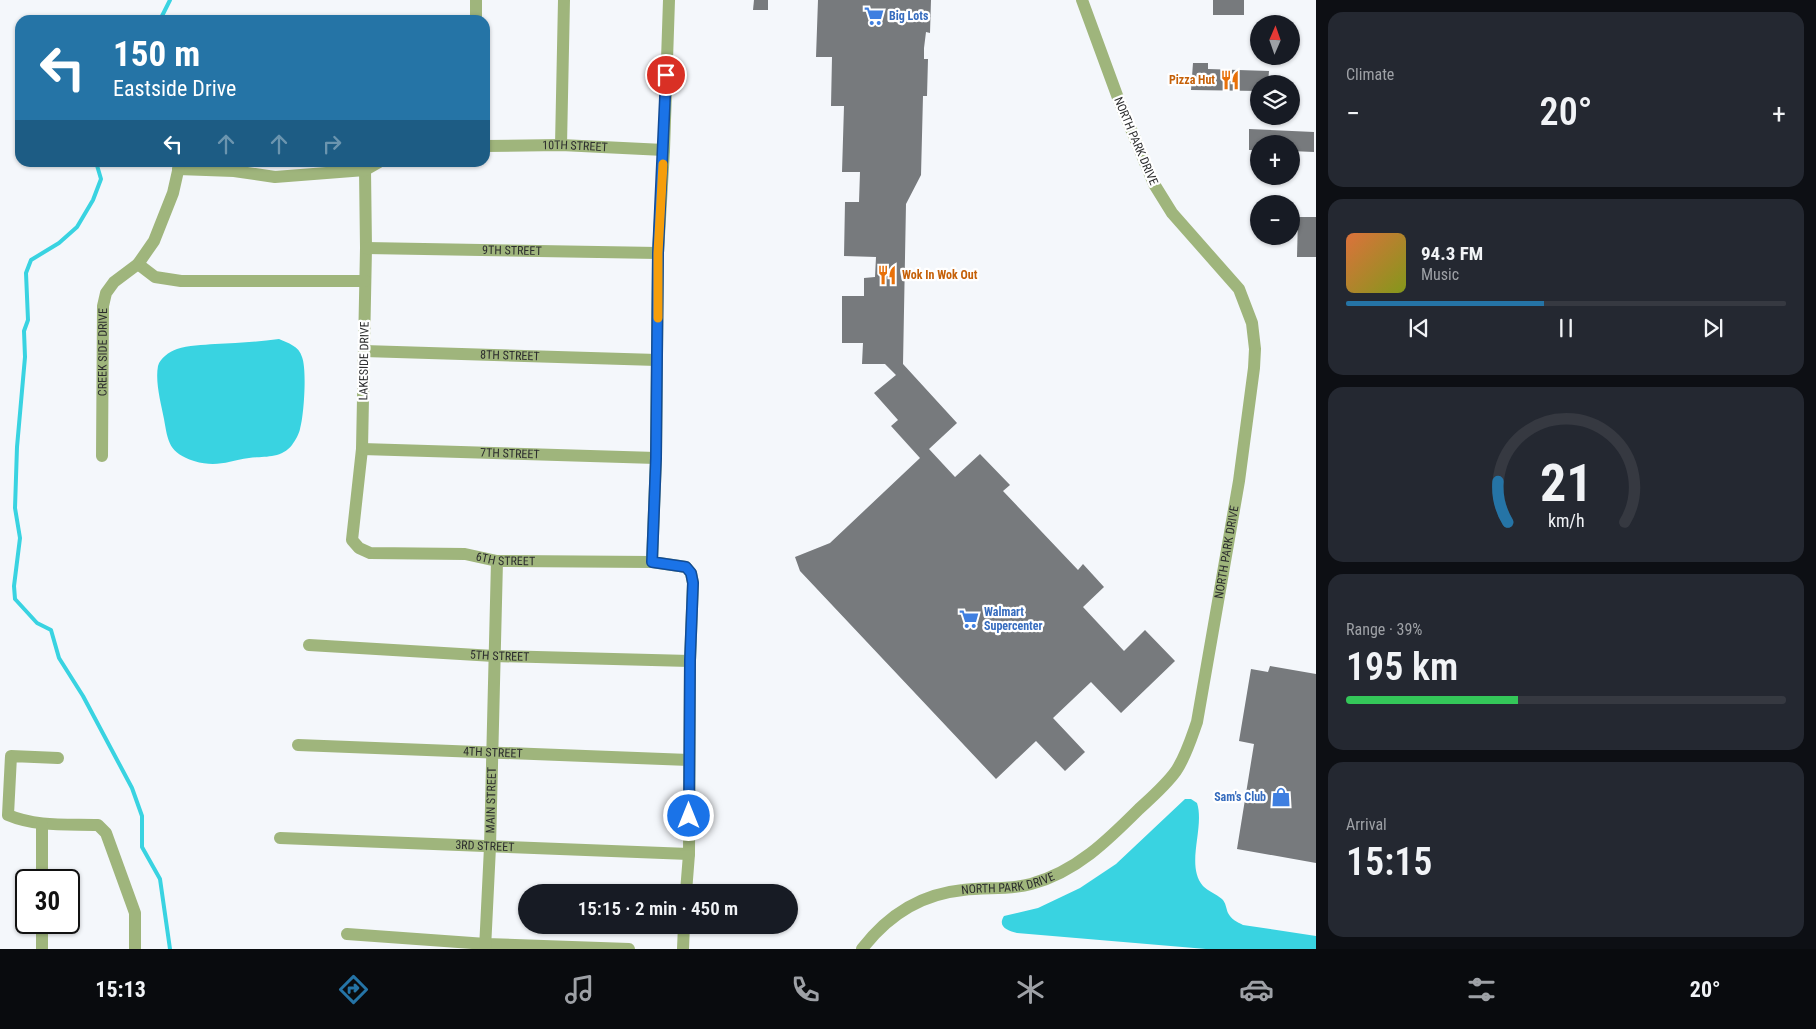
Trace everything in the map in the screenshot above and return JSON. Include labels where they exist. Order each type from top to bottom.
[{"type":"street","points":[[476,0],[476,15]]},
{"type":"street","points":[[561,145],[564,0]]},
{"type":"street","points":[[652,562],[656,458],[658,253],[664,150],[669,0]]},
{"type":"street","name":"NORTH PARK DRIVE","points":[[862,949],[884,924],[911,904],[928,897],[964,890],[1010,888],[1032,884],[1051,877],[1082,861],[1106,842],[1176,771],[1197,722],[1239,481],[1254,368],[1255,349],[1252,323],[1239,289],[1223,268],[1172,213],[1154,184],[1120,106],[1082,0]]},
{"type":"street","name":"10TH STREET","points":[[490,146],[561,145],[664,150]]},
{"type":"street","name":"CREEK SIDE DRIVE","points":[[102,456],[103,306],[106,293],[114,282],[138,264],[154,241],[174,193],[179,167]]},
{"type":"street","points":[[190,167],[275,177],[355,167]]},
{"type":"street","name":"LAKESIDE DRIVE","points":[[359,548],[352,540],[362,449],[366,248],[363,167]]},
{"type":"street","name":"9TH STREET","points":[[366,248],[658,253]]},
{"type":"street","points":[[138,264],[155,277],[181,281],[365,281]]},
{"type":"street","name":"8TH STREET","points":[[364,351],[657,360]]},
{"type":"street","name":"7TH STREET","points":[[362,449],[656,458]]},
{"type":"street","name":"6TH STREET","points":[[359,548],[370,553],[465,554],[497,561],[652,562],[686,567],[691,573],[693,583],[690,660],[689,854],[687,884]]},
{"type":"street","name":"MAIN STREET","points":[[485,946],[493,753],[497,561]]},
{"type":"street","name":"5TH STREET","points":[[309,645],[494,656],[690,660]]},
{"type":"street","name":"4TH STREET","points":[[298,745],[689,760]]},
{"type":"street","points":[[58,758],[11,756],[8,815],[22,821],[42,824],[98,825],[106,833],[135,913],[135,949]]},
{"type":"street","points":[[42,824],[42,869]]},
{"type":"street","name":"3RD STREET","points":[[280,838],[689,854]]},
{"type":"street","points":[[42,934],[42,949]]},
{"type":"street","points":[[347,934],[485,946],[629,949]]},
{"type":"street","points":[[683,949],[684,934]]},
{"type":"water","points":[[279,339],[296,348],[301,353],[304,363],[303,414],[297,437],[292,445],[278,455],[216,464],[194,461],[179,454],[171,446],[167,434],[158,386],[158,366],[163,358],[174,350],[186,347]]},
{"type":"water","points":[[1185,799],[1191,799],[1197,803],[1199,824],[1195,857],[1198,877],[1203,886],[1222,899],[1229,915],[1239,923],[1316,936],[1316,949],[1206,949],[1017,933],[1004,928],[1002,920],[1004,916],[1038,908],[1080,888],[1116,864]]},
{"type":"building","points":[[754,0],[768,0],[768,10],[753,10]]},
{"type":"building","name":"Walmart Supercenter","points":[[818,0],[931,0],[930,33],[926,32],[924,48],[924,59],[928,59],[927,96],[923,96],[921,175],[906,204],[903,364],[957,423],[929,449],[955,477],[980,454],[1010,485],[1003,491],[1078,570],[1083,564],[1104,587],[1083,607],[1124,651],[1145,630],[1175,661],[1121,713],[1091,682],[1053,718],[1085,752],[1065,771],[1036,741],[996,779],[800,571],[795,557],[830,543],[920,458],[891,426],[898,420],[874,393],[896,375],[885,364],[862,364],[863,343],[842,343],[842,296],[864,296],[864,278],[875,277],[876,257],[844,256],[845,202],[859,202],[860,172],[842,172],[844,106],[831,106],[832,57],[816,57]]},
{"type":"building","points":[[1213,0],[1244,0],[1244,15],[1213,15]]},
{"type":"building","name":"Pizza Hut","points":[[1193,63],[1208,63],[1208,69],[1269,71],[1269,75],[1250,75],[1250,91],[1191,90]]},
{"type":"building","points":[[1249,129],[1314,132],[1314,152],[1300,151],[1300,135],[1250,135],[1249,150]]},
{"type":"building","points":[[1300,217],[1316,217],[1316,257],[1297,257],[1297,245],[1300,245]]},
{"type":"building","name":"Sam's Club","points":[[1270,666],[1316,674],[1316,863],[1237,849],[1254,744],[1239,741],[1251,669],[1268,672]]},
{"type":"waterway","points":[[162,15],[170,0]]},
{"type":"waterway","points":[[97,167],[101,179],[93,200],[77,227],[59,243],[31,260],[26,273],[28,320],[24,331],[25,357],[17,447],[15,508],[20,538],[14,586],[15,599],[37,623],[51,630],[59,658],[83,696],[132,788],[142,816],[142,847],[160,879],[170,949]]},
{"type":"slow traffic","points":[[658,318],[658,253],[663,164]]},
{"type":"place","name":"Big Lots","points":[[874,16]]},
{"type":"place","name":"Pizza Hut","points":[[1230,80]]},
{"type":"place","name":"Wok In Wok Out","points":[[887,275]]},
{"type":"place","name":"Walmart Supercenter","points":[[969,619]]},
{"type":"place","name":"Sam's Club","points":[[1281,797]]},
{"type":"route","points":[[666,75],[658,253],[656,458],[652,562],[686,567],[691,573],[693,583],[690,660],[689,816]]}]
